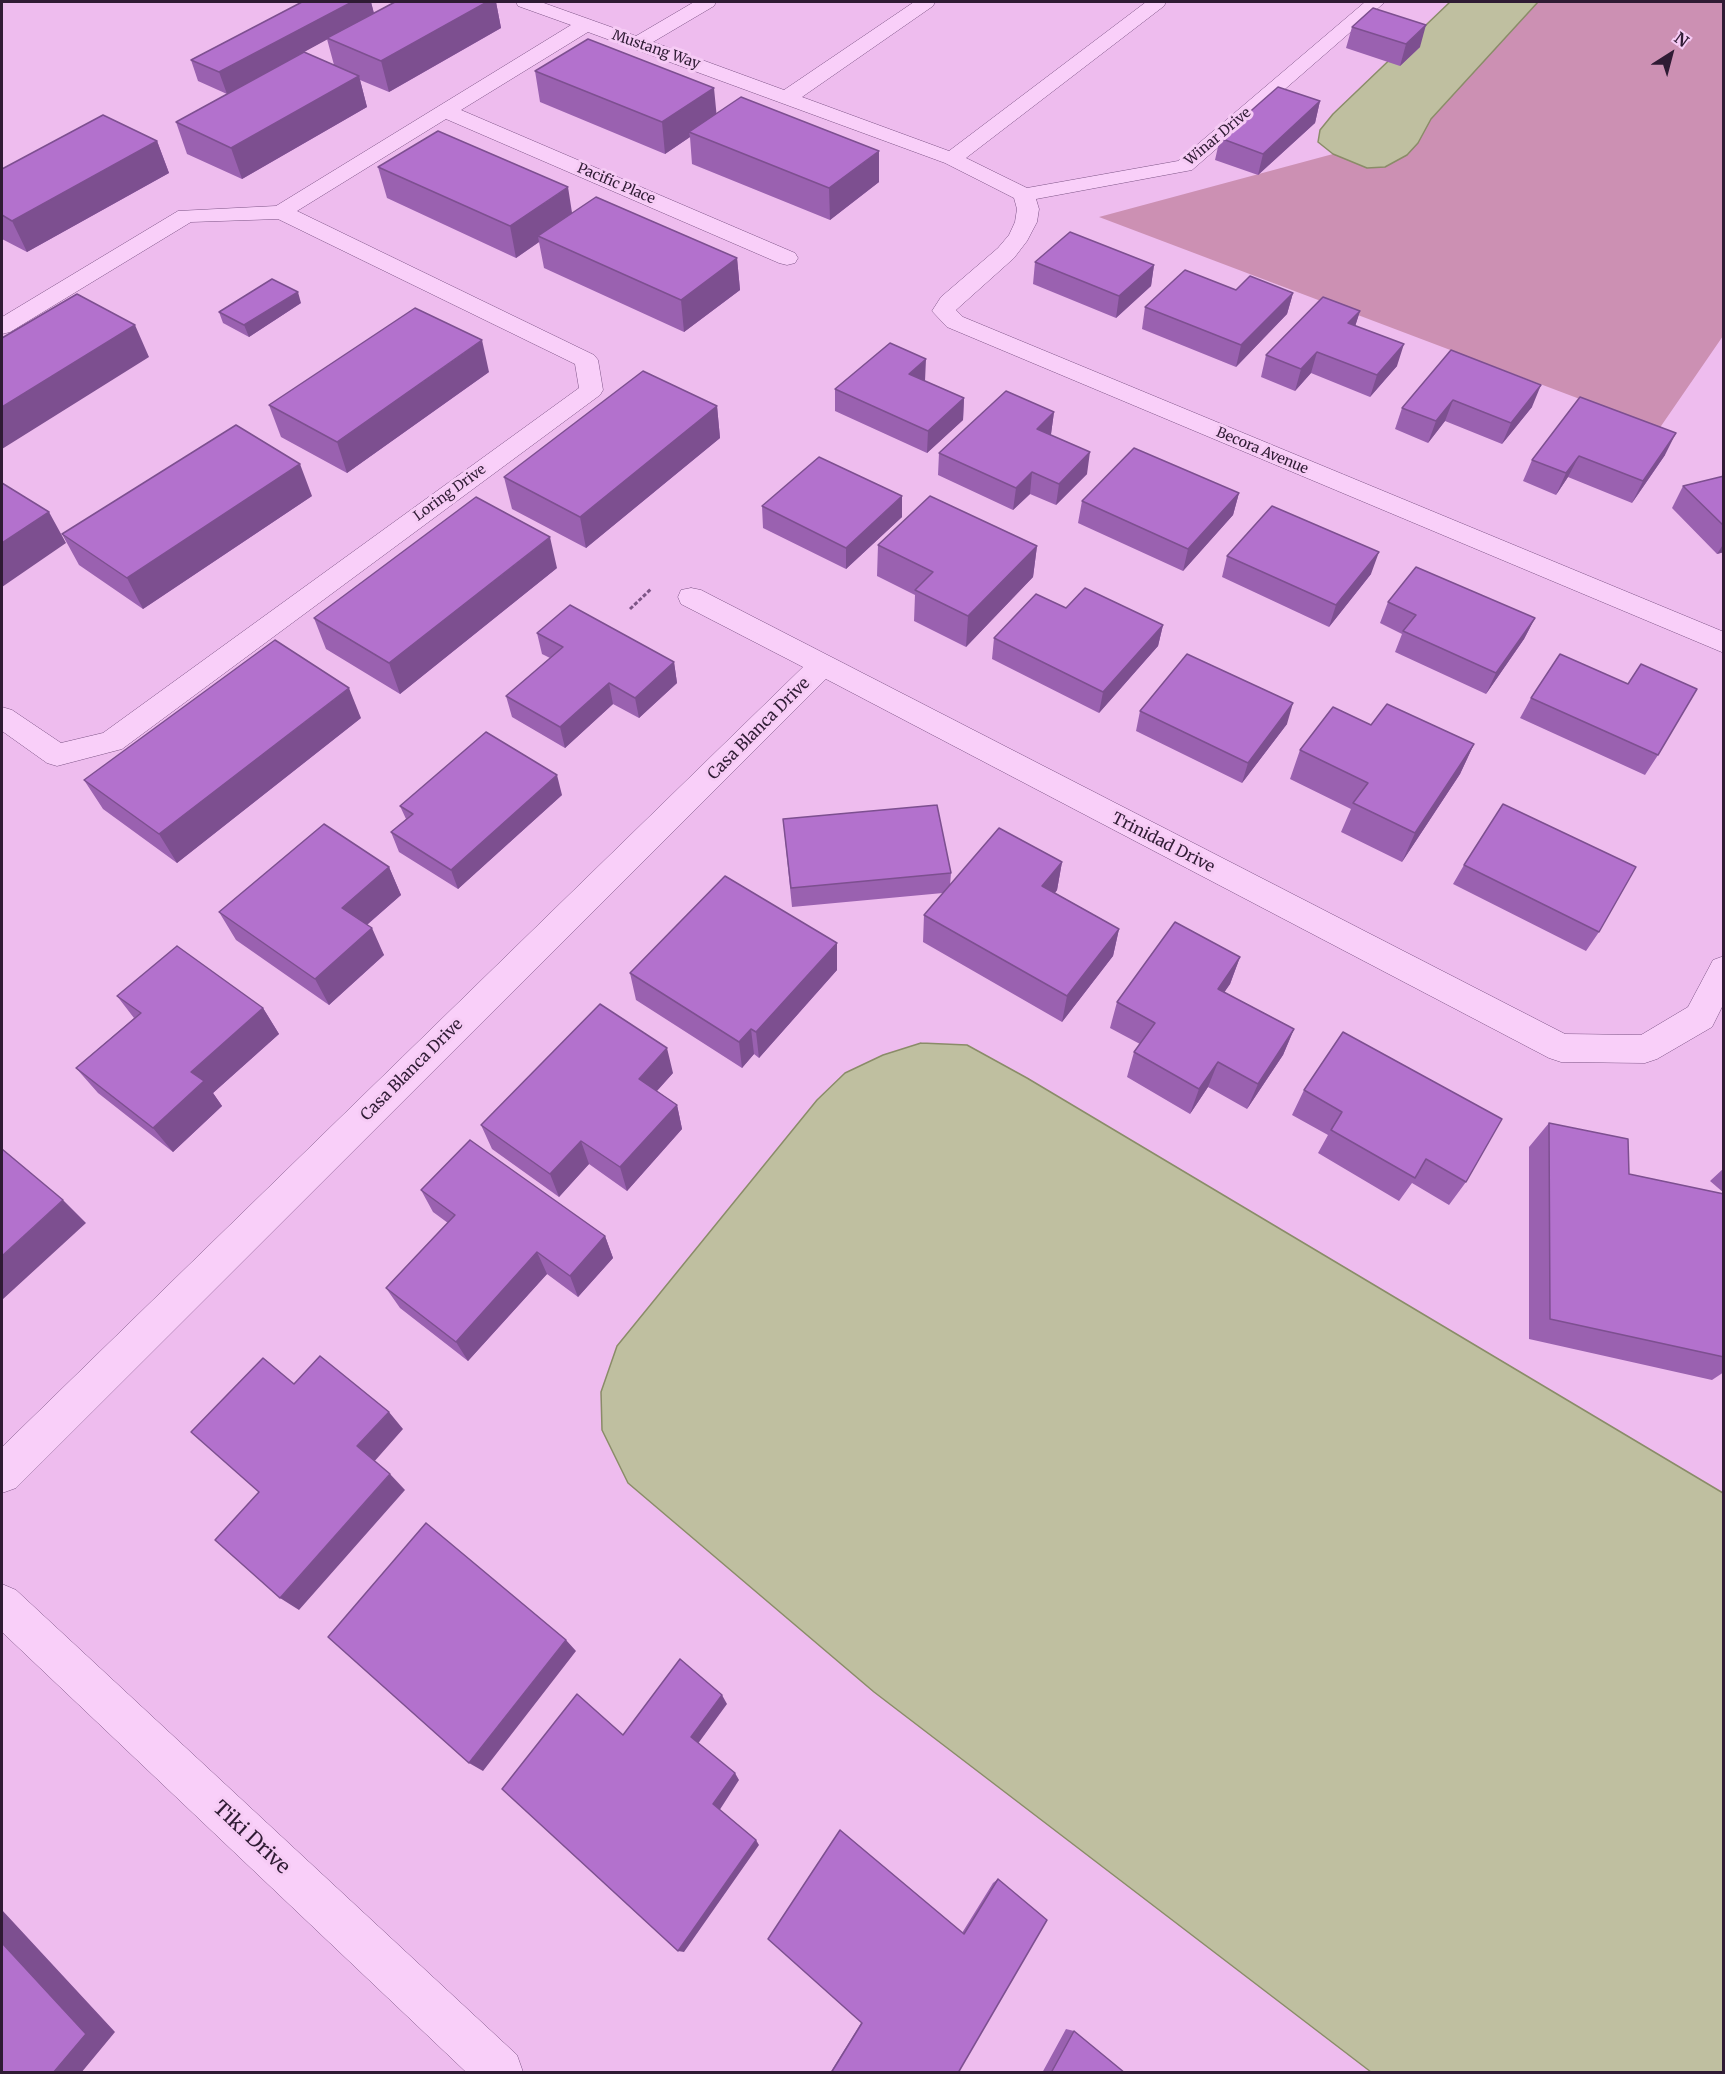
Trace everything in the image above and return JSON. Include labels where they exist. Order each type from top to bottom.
[{"type":"street","name":"Mustang Way","points":[[525,2],[952,159],[1024,195]]},
{"type":"street","points":[[638,43],[707,2]]},
{"type":"street","points":[[788,97],[926,2]]},
{"type":"street","points":[[952,159],[1157,2]]},
{"type":"street","name":"Winar Drive","points":[[1024,195],[1185,166],[1376,2]]},
{"type":"street","name":"Loring Drive","points":[[281,212],[585,25]]},
{"type":"street","name":"Pacific Place","points":[[444,111],[787,258]]},
{"type":"street","name":"Becora Avenue","points":[[1024,195],[1028,209],[1026,222],[1019,236],[1006,253],[949,302],[944,311],[955,322],[1724,643]]},
{"type":"street","name":"Loring Drive","points":[[2,327],[186,216],[281,212],[586,360],[591,390],[112,741],[57,755],[2,717]]},
{"type":"street","name":"Trinidad Drive","points":[[691,597],[1561,1048],[1645,1049],[1700,1017],[1724,969]]},
{"type":"street","name":"Casa Blanca Drive","points":[[2,1474],[822,666]]},
{"type":"street","name":"Tiki Drive","points":[[2,1604],[500,2073]]},
{"type":"shaded area","points":[[1450,2],[1538,2],[1431,119],[1418,143],[1407,155],[1385,167],[1367,168],[1333,154],[1318,142],[1320,130],[1333,114]]},
{"type":"shaded area","points":[[1538,2],[1723,2],[1723,336],[1659,429],[1099,217],[1333,154],[1367,168],[1431,119]]},
{"type":"shaded area","points":[[921,1043],[967,1045],[1027,1078],[1723,1493],[1723,2072],[1371,2072],[874,1692],[628,1483],[602,1430],[601,1392],[617,1346],[817,1100],[845,1073],[883,1055]]},
{"type":"building","points":[[302,2],[352,2],[219,72],[191,60]]},
{"type":"building","points":[[395,2],[487,2],[381,61],[327,38]]},
{"type":"building","points":[[1373,8],[1426,25],[1406,44],[1352,27]]},
{"type":"building","points":[[588,39],[714,88],[662,122],[535,71]]},
{"type":"building","points":[[304,52],[359,76],[231,148],[176,122]]},
{"type":"building","points":[[1278,87],[1320,101],[1263,154],[1220,138]]},
{"type":"building","points":[[741,97],[879,151],[829,188],[689,132]]},
{"type":"building","points":[[103,115],[157,141],[12,221],[2,215],[2,169]]},
{"type":"building","points":[[438,131],[568,187],[510,226],[378,167]]},
{"type":"building","points":[[596,197],[737,258],[681,300],[538,236]]},
{"type":"building","points":[[1070,232],[1154,265],[1119,296],[1035,262]]},
{"type":"building","points":[[1185,270],[1236,290],[1250,276],[1293,293],[1241,345],[1145,307]]},
{"type":"building","points":[[272,279],[298,292],[244,325],[219,312]]},
{"type":"building","points":[[77,294],[135,325],[2,407],[2,338]]},
{"type":"building","points":[[1323,297],[1360,311],[1348,323],[1404,344],[1377,375],[1317,352],[1301,369],[1266,355]]},
{"type":"building","points":[[415,308],[482,340],[337,442],[269,405]]},
{"type":"building","points":[[890,343],[926,359],[909,374],[964,398],[928,431],[835,389]]},
{"type":"building","points":[[1451,350],[1541,385],[1511,423],[1453,400],[1436,421],[1402,408]]},
{"type":"building","points":[[643,371],[717,406],[580,517],[504,477]]},
{"type":"building","points":[[1006,391],[1054,412],[1037,429],[1090,452],[1059,484],[1032,472],[1016,488],[939,453]]},
{"type":"building","points":[[1580,397],[1676,433],[1643,481],[1579,456],[1566,473],[1532,460]]},
{"type":"building","points":[[236,425],[300,464],[127,578],[62,534]]},
{"type":"building","points":[[1134,448],[1239,493],[1188,549],[1082,501]]},
{"type":"building","points":[[819,457],[902,496],[846,548],[762,506]]},
{"type":"building","points":[[1724,476],[1724,526],[1683,486]]},
{"type":"building","points":[[2,483],[49,512],[2,543]]},
{"type":"building","points":[[930,496],[1037,546],[968,616],[915,590],[933,572],[878,545]]},
{"type":"building","points":[[476,497],[550,537],[389,663],[314,618]]},
{"type":"building","points":[[1272,506],[1379,552],[1336,605],[1227,556]]},
{"type":"building","points":[[1416,567],[1535,618],[1496,673],[1403,631],[1416,615],[1388,602]]},
{"type":"building","points":[[1085,588],[1163,625],[1103,692],[994,638],[1036,594],[1066,608]]},
{"type":"building","points":[[570,605],[674,662],[635,698],[609,683],[560,727],[506,696],[563,647],[537,633]]},
{"type":"building","points":[[275,640],[349,688],[159,834],[84,780]]},
{"type":"building","points":[[1187,654],[1293,703],[1248,763],[1140,711]]},
{"type":"building","points":[[1560,654],[1628,684],[1641,664],[1697,689],[1658,755],[1531,698]]},
{"type":"building","points":[[1387,704],[1474,744],[1415,833],[1353,803],[1368,783],[1300,750],[1333,707],[1371,725]]},
{"type":"building","points":[[486,732],[557,775],[451,870],[391,832],[413,814],[400,806]]},
{"type":"building","points":[[1503,804],[1636,867],[1599,932],[1464,865]]},
{"type":"building","points":[[937,805],[951,873],[791,888],[783,819]]},
{"type":"building","points":[[324,824],[389,867],[342,908],[372,928],[315,979],[219,912]]},
{"type":"building","points":[[999,828],[1062,862],[1042,886],[1119,929],[1067,996],[924,915]]},
{"type":"building","points":[[725,876],[837,943],[756,1032],[751,1029],[739,1042],[630,973]]},
{"type":"building","points":[[1175,922],[1240,957],[1218,989],[1294,1029],[1258,1084],[1218,1062],[1199,1089],[1134,1052],[1155,1023],[1117,1002]]},
{"type":"building","points":[[177,946],[263,1008],[191,1072],[204,1081],[153,1128],[76,1068],[141,1013],[117,996]]},
{"type":"building","points":[[600,1004],[667,1048],[639,1079],[677,1105],[620,1167],[581,1141],[550,1174],[481,1125]]},
{"type":"building","points":[[1343,1032],[1502,1119],[1466,1182],[1426,1159],[1415,1178],[1331,1130],[1342,1112],[1304,1090]]},
{"type":"building","points":[[1549,1123],[1628,1139],[1629,1174],[1724,1194],[1724,1357],[1550,1319]]},
{"type":"building","points":[[470,1140],[605,1236],[570,1276],[537,1252],[456,1342],[386,1288],[455,1215],[421,1190]]},
{"type":"building","points":[[2,1149],[63,1200],[2,1256]]},
{"type":"building","points":[[320,1356],[389,1412],[357,1446],[390,1474],[280,1598],[215,1540],[259,1492],[191,1432],[263,1358],[294,1384]]},
{"type":"building","points":[[426,1523],[566,1640],[469,1763],[328,1637]]},
{"type":"building","points":[[680,1659],[722,1695],[691,1737],[735,1773],[713,1804],[756,1840],[678,1951],[502,1789],[577,1694],[623,1735]]},
{"type":"building","points":[[840,1830],[964,1934],[998,1879],[1047,1920],[958,2073],[831,2073],[862,2023],[768,1939]]},
{"type":"building","points":[[2,1943],[86,2034],[53,2073],[2,2073]]},
{"type":"building","points":[[1074,2031],[1125,2073],[1051,2073]]}]
